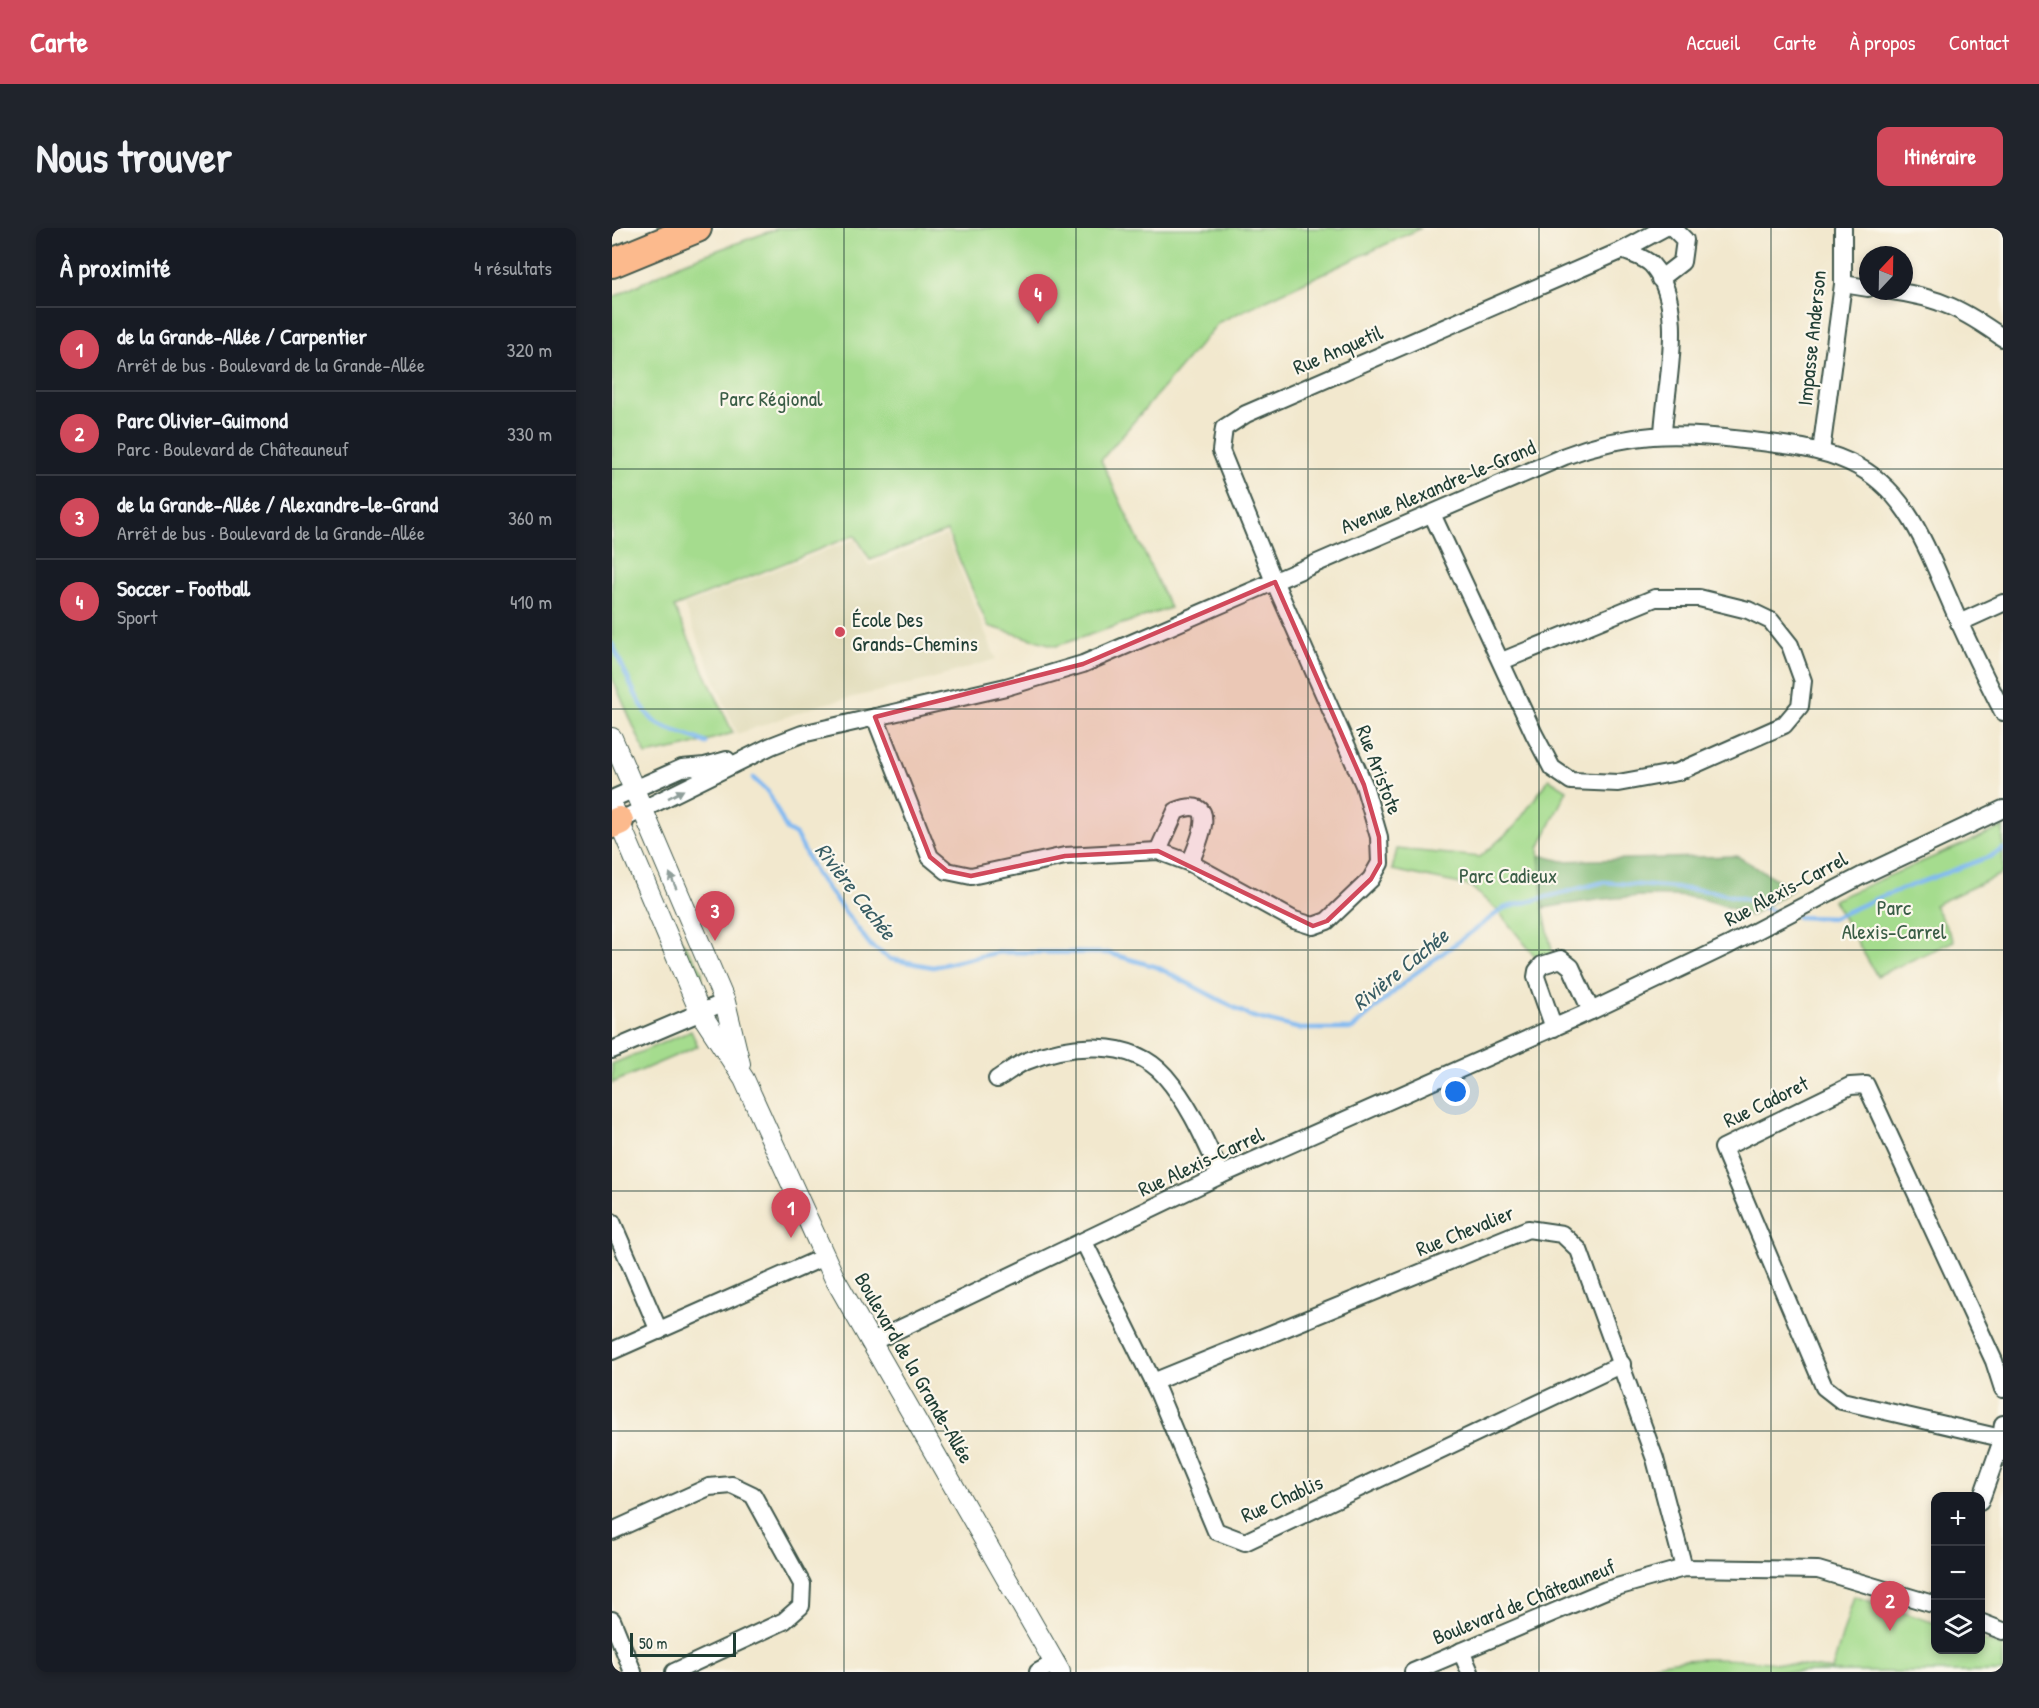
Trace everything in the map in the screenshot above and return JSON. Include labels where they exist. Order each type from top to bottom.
[{"type":"highway","points":[[612,263],[697,228]]},
{"type":"street","name":"Rue Anquetil","points":[[1275,582],[1221,451],[1224,428],[1256,409],[1623,250],[1664,228]]},
{"type":"street","points":[[1660,279],[1682,262],[1685,240],[1673,228]]},
{"type":"street","name":"Impasse Anderson","points":[[1821,452],[1843,284],[1843,228]]},
{"type":"street","points":[[1623,250],[1651,263],[1666,287],[1673,341],[1663,434]]},
{"type":"street","points":[[1843,284],[1859,287]]},
{"type":"street","points":[[1913,294],[1925,296],[1974,318],[2003,338]]},
{"type":"street","name":"Avenue Alexandre-le-Grand","points":[[620,812],[802,734],[1029,681],[1083,664],[1588,447],[1622,439],[1663,434],[1694,434],[1821,452],[1862,468],[1901,501],[1918,529],[1959,623],[2003,712]]},
{"type":"street","points":[[1432,514],[1466,592],[1552,768],[1571,781],[1618,783],[1678,772],[1784,725],[1800,706],[1803,681],[1790,645],[1771,621],[1748,610],[1699,598],[1655,598],[1502,662]]},
{"type":"street","name":"Rue Aristote","points":[[875,717],[930,857],[947,871],[971,876],[1065,856],[1158,851],[1190,863],[1294,920],[1313,926],[1327,921],[1371,879],[1380,863],[1379,837],[1364,785],[1275,582]]},
{"type":"street","points":[[1959,623],[2003,603]]},
{"type":"street","name":"Boulevard de la Grande-Allée","points":[[612,738],[634,790],[620,812]]},
{"type":"street","name":"Avenue Alexandre-le-Grand","points":[[634,790],[682,768],[712,764],[771,746]]},
{"type":"street","points":[[1158,851],[1176,811],[1186,807],[1196,809],[1203,815],[1205,826],[1190,863]]},
{"type":"street","name":"Rue Alexis-Carrel","points":[[870,1344],[1221,1175],[1591,1011],[1729,945],[1863,874],[2003,809]]},
{"type":"street","name":"Boulevard de la Grande-Allée","points":[[620,812],[725,1002],[744,1079]]},
{"type":"street","name":"Boulevard de la Grande-Allée","points":[[620,812],[700,1012],[744,1079],[824,1257],[870,1344],[1058,1667]]},
{"type":"street","points":[[1554,1028],[1536,977],[1537,971],[1549,962],[1561,959],[1566,962],[1591,1011]]},
{"type":"street","points":[[612,1050],[725,1002]]},
{"type":"street","points":[[997,1079],[1024,1062],[1084,1047],[1110,1047],[1134,1054],[1163,1074],[1189,1107],[1221,1175]]},
{"type":"street","name":"Rue Cadoret","points":[[1983,1492],[2002,1431],[1842,1401],[1824,1388],[1723,1148],[1850,1086],[1866,1086],[1994,1361],[2003,1389]]},
{"type":"street","points":[[612,1222],[659,1331]]},
{"type":"street","name":"Rue Chevalier","points":[[1153,1382],[1528,1229],[1562,1234],[1579,1250],[1622,1365],[1655,1459],[1684,1568]]},
{"type":"street","name":"Rue Chablis","points":[[1084,1242],[1153,1382],[1216,1531],[1245,1542],[1622,1365]]},
{"type":"street","points":[[612,1351],[824,1257]]},
{"type":"street","points":[[612,1531],[709,1488],[732,1485],[753,1496],[802,1584],[801,1606],[784,1621],[674,1672]]},
{"type":"street","name":"Boulevard de Châteauneuf","points":[[1413,1672],[1606,1590],[1684,1568],[1818,1570],[1931,1604]]},
{"type":"street","points":[[612,1620],[633,1672]]},
{"type":"street","points":[[1985,1624],[2003,1631]]},
{"type":"street","points":[[1461,1652],[1470,1672]]},
{"type":"street","points":[[1038,1672],[1058,1667]]},
{"type":"highlighted area","points":[[1275,582],[1364,785],[1379,837],[1380,863],[1371,879],[1327,921],[1313,926],[1158,851],[1065,856],[971,876],[947,871],[930,857],[875,717],[1083,664]]},
{"type":"shaded area","name":"École Des Grands-Chemins","points":[[946,535],[996,659],[928,680],[823,704],[737,734],[684,606],[855,539],[869,566]]},
{"type":"green space","name":"Parc Régional","points":[[779,228],[1421,228],[1219,322],[1101,460],[1170,608],[1056,646],[988,626],[947,531],[870,560],[855,535],[674,607],[733,733],[685,747],[646,755],[612,677],[612,298],[682,263]]},
{"type":"green space","name":"Parc Cadieux","points":[[1549,779],[1567,790],[1539,848],[1543,908],[1553,956],[1542,965],[1498,911],[1470,886],[1392,870],[1397,849],[1480,857],[1515,826]]},
{"type":"green space","name":"Parc Alexis-Carrel","points":[[2003,827],[2003,873],[1934,905],[1954,941],[1877,976],[1833,900]]},
{"type":"green space","points":[[1539,855],[1562,861],[1737,856],[1793,889],[1751,916],[1704,900],[1670,896],[1616,898],[1543,908]]},
{"type":"green space","points":[[679,937],[702,970],[702,988],[700,988]]},
{"type":"green space","points":[[691,1031],[698,1046],[612,1083],[612,1064]]},
{"type":"green space","points":[[1854,1596],[1931,1622],[1931,1654],[1985,1654],[1985,1640],[2003,1647],[2003,1672],[1631,1672],[1652,1665],[1703,1659],[1758,1661],[1832,1670]]},
{"type":"waterway","name":"Rivière Cachée","points":[[612,644],[638,699],[651,718],[664,727],[706,743]]},
{"type":"waterway","name":"Rivière Cachée","points":[[753,778],[768,792],[787,830],[796,835],[816,874],[871,946],[890,959],[933,967],[999,952],[1108,953],[1157,967],[1250,1016],[1300,1029],[1352,1029],[1413,975],[1504,908],[1604,882],[1710,891],[1745,899],[1780,914]]},
{"type":"waterway","name":"Rivière Cachée","points":[[1797,917],[1833,918],[1875,899],[1989,857],[2003,849]]},
{"type":"place","name":"Soccer - Football","points":[[1038,324]]},
{"type":"place","name":"École Des Grands-Chemins","points":[[840,632]]},
{"type":"place","name":"de la Grande-Allée / Alexandre-le-Grand","points":[[715,941]]},
{"type":"place","name":"de la Grande-Allée / Carpentier","points":[[791,1238]]},
{"type":"place","name":"Parc Olivier-Guimond","points":[[1890,1631]]}]
